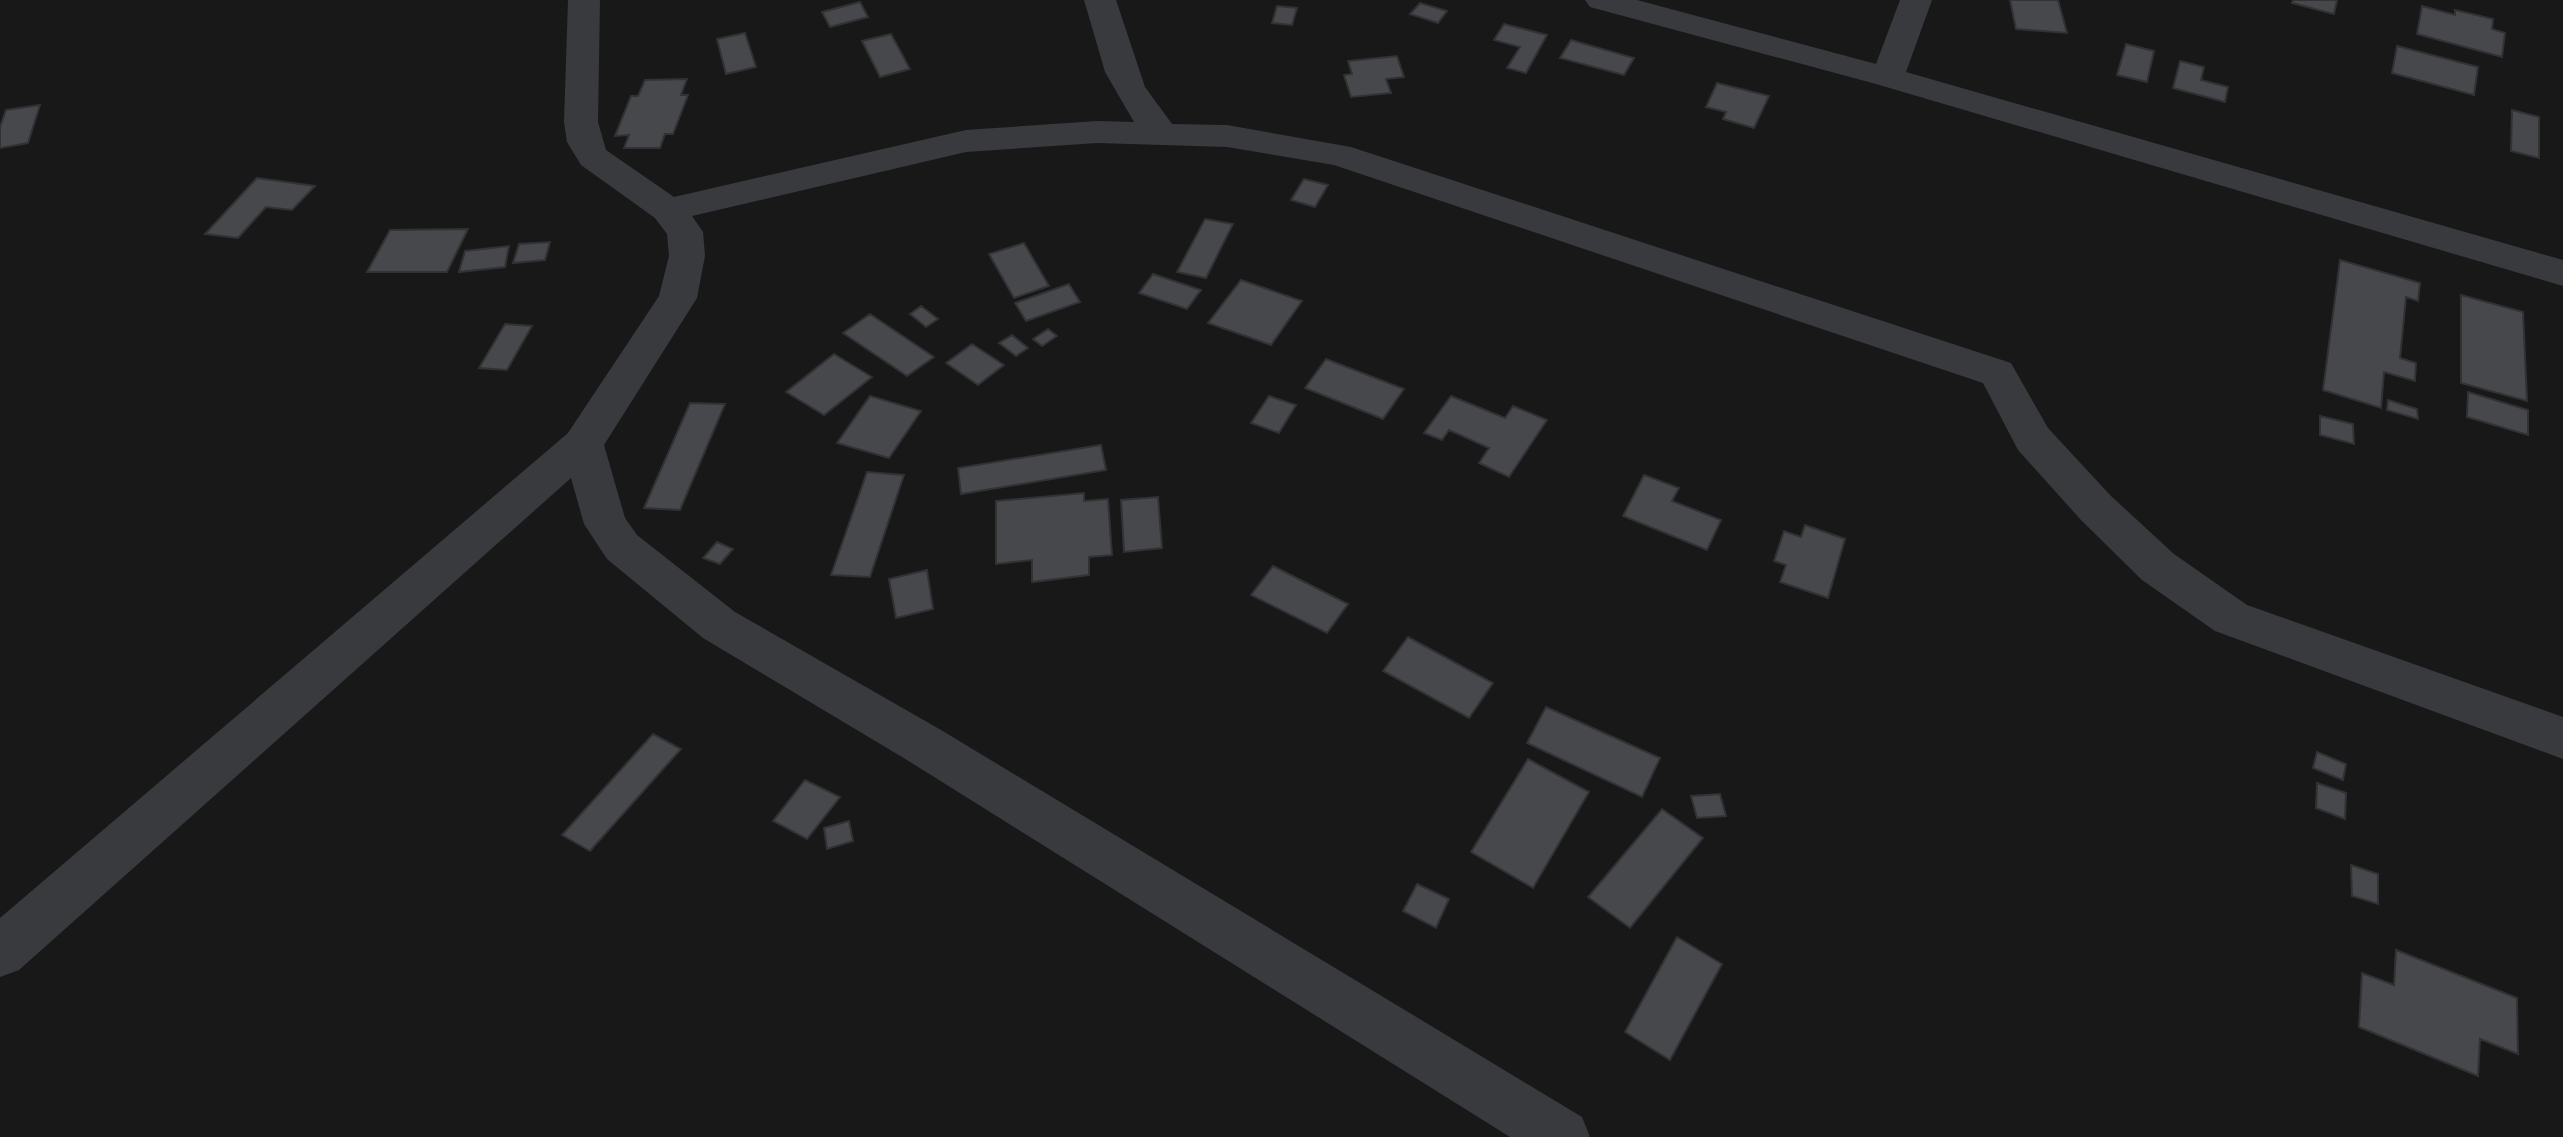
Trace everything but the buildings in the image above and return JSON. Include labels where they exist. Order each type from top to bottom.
[{"type":"street","points":[[0,952],[583,444],[678,298],[687,256],[685,232],[668,210],[593,157],[584,142],[581,122],[584,0]]},
{"type":"street","points":[[1100,0],[1123,77],[1138,109],[1162,134]]},
{"type":"street","points":[[1601,0],[1888,77],[2563,273]]},
{"type":"street","points":[[1888,77],[1916,0]]},
{"type":"street","points":[[668,210],[966,141],[1097,132],[1227,136],[1339,155],[1997,373],[2033,439],[2096,508],[2158,567],[2231,618],[2563,738]]},
{"type":"street","points":[[583,444],[605,524],[622,547],[643,567],[719,625],[937,753],[1562,1137]]}]
